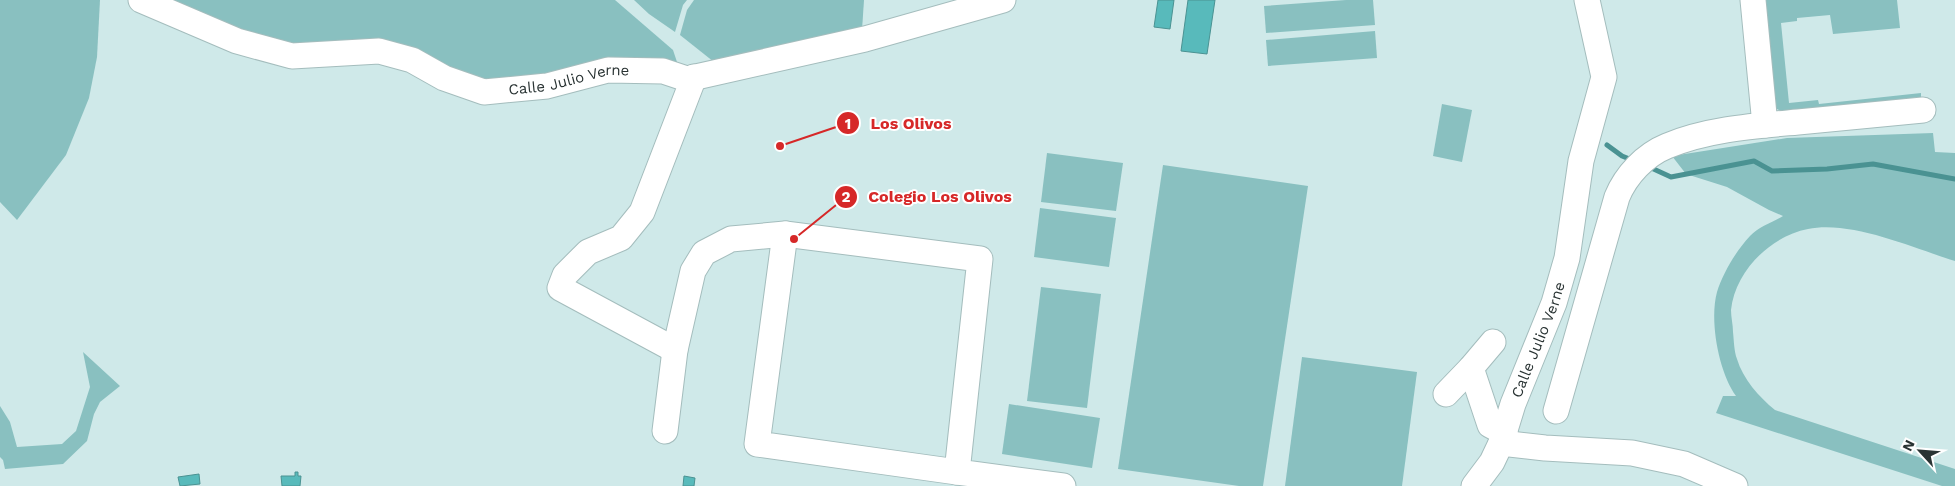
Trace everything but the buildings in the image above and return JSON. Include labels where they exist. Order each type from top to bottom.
[{"type":"street","name":"Calle Julio Verne","points":[[141,0],[237,41],[292,56],[380,52],[412,60],[444,78],[484,92],[547,86],[608,70],[663,71],[687,79],[865,39],[1003,0]]},
{"type":"street","name":"Calle Julio Verne","points":[[1474,486],[1492,462],[1503,438],[1513,404],[1554,303],[1567,258],[1581,161],[1604,76],[1587,0]]},
{"type":"street","points":[[1753,0],[1765,125]]},
{"type":"street","points":[[674,350],[560,288],[565,275],[588,252],[621,238],[642,212],[694,77]]},
{"type":"street","points":[[1556,411],[1621,187],[1632,171],[1665,147],[1702,134],[1765,125],[1923,110]]},
{"type":"street","points":[[785,234],[757,444],[1063,486]]},
{"type":"street","points":[[665,431],[674,350],[693,271],[704,253],[731,239],[785,234],[980,258],[957,472]]},
{"type":"street","points":[[1446,394],[1493,342]]},
{"type":"street","points":[[1471,368],[1490,425],[1503,438],[1545,448],[1632,453],[1684,464],[1734,486]]},
{"type":"shaded area","points":[[0,0],[100,0],[97,57],[89,98],[66,155],[17,220],[0,202]]},
{"type":"shaded area","points":[[157,0],[615,0],[673,50],[678,65],[481,83],[286,46]]},
{"type":"shaded area","points":[[634,0],[687,0],[683,5],[675,32],[649,14]]},
{"type":"shaded area","points":[[694,0],[864,0],[862,30],[714,62],[680,35],[687,10]]},
{"type":"shaded area","points":[[1158,0],[1174,0],[1170,29],[1154,27]]},
{"type":"shaded area","points":[[1188,0],[1215,0],[1207,54],[1181,51]]},
{"type":"shaded area","points":[[1373,0],[1375,25],[1266,33],[1264,6]]},
{"type":"shaded area","points":[[1760,0],[1897,0],[1900,28],[1833,34],[1830,15],[1797,18],[1797,21],[1781,23],[1789,103],[1818,100],[1819,104],[1921,93],[1921,97],[1783,112],[1775,108]]},
{"type":"shaded area","points":[[1375,31],[1377,58],[1268,66],[1266,40]]},
{"type":"shaded area","points":[[1442,104],[1472,110],[1462,162],[1433,156]]},
{"type":"shaded area","points":[[1933,133],[1935,152],[1955,153],[1955,261],[1862,232],[1825,227],[1808,229],[1781,239],[1768,247],[1757,258],[1747,269],[1740,282],[1734,296],[1731,313],[1736,356],[1743,374],[1752,387],[1775,410],[1955,469],[1955,486],[1942,486],[1716,413],[1723,396],[1736,396],[1720,361],[1717,346],[1714,317],[1717,292],[1726,270],[1750,236],[1757,230],[1783,216],[1727,187],[1686,174],[1672,156],[1787,138]]},
{"type":"shaded area","points":[[1047,153],[1123,163],[1116,211],[1041,202]]},
{"type":"shaded area","points":[[1163,165],[1308,186],[1263,486],[1239,486],[1118,469]]},
{"type":"shaded area","points":[[1040,208],[1116,218],[1109,267],[1034,257]]},
{"type":"shaded area","points":[[1041,287],[1101,294],[1087,408],[1027,401]]},
{"type":"shaded area","points":[[83,352],[120,386],[100,402],[94,414],[87,441],[63,464],[5,469],[3,460],[0,457],[0,406],[10,422],[17,447],[62,444],[76,431],[90,387]]},
{"type":"shaded area","points":[[1302,357],[1417,372],[1402,486],[1285,486]]},
{"type":"shaded area","points":[[1009,404],[1100,418],[1092,468],[1002,454]]},
{"type":"shaded area","points":[[295,472],[298,472],[298,476],[301,476],[300,486],[282,486],[281,476],[295,476]]},
{"type":"shaded area","points":[[199,474],[200,484],[180,486],[178,477]]},
{"type":"shaded area","points":[[684,476],[695,478],[694,486],[683,486]]},
{"type":"waterway","points":[[1607,145],[1622,156],[1632,160]]},
{"type":"waterway","points":[[1647,166],[1671,177],[1754,161],[1772,171],[1827,169],[1873,164],[1955,179]]},
{"type":"place","name":"Los Olivos","points":[[780,146]]},
{"type":"place","name":"Colegio Los Olivos","points":[[794,239]]}]
